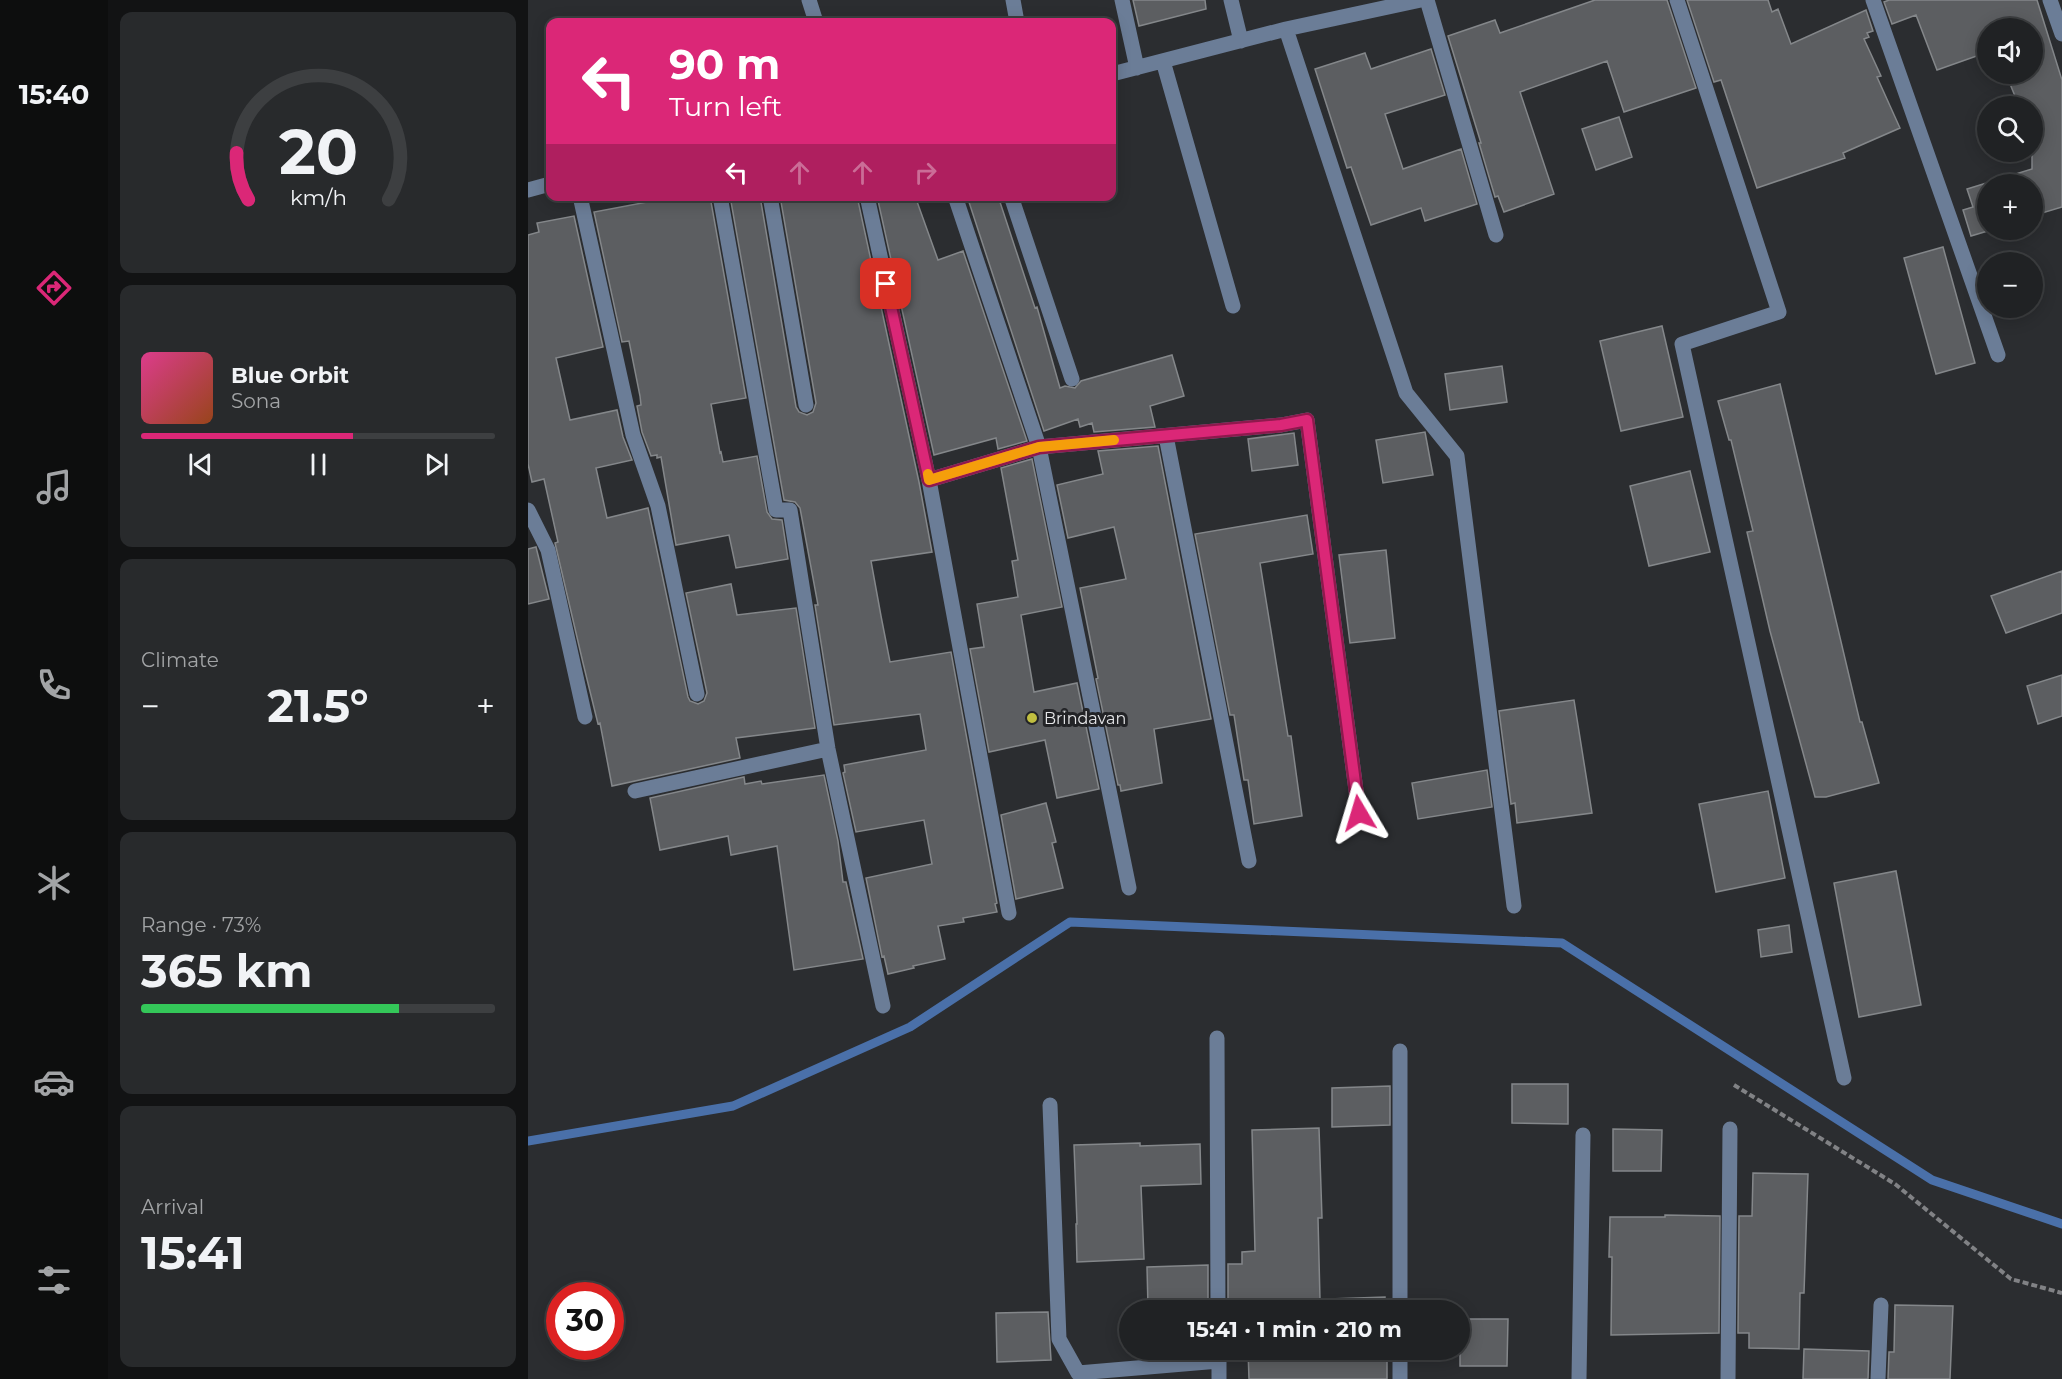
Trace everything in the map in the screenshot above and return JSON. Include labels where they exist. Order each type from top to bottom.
[{"type":"street","points":[[808,0],[815,18]]},
{"type":"street","points":[[1013,0],[1016,18]]},
{"type":"street","points":[[1122,0],[1137,68]]},
{"type":"street","points":[[1231,0],[1241,41]]},
{"type":"street","points":[[1116,73],[1286,29],[1421,0]]},
{"type":"street","points":[[1427,0],[1496,235]]},
{"type":"street","points":[[1677,0],[1779,312],[1682,344],[1844,1078]]},
{"type":"street","points":[[1873,0],[1998,355]]},
{"type":"street","points":[[2050,0],[2062,34]]},
{"type":"street","points":[[1286,29],[1406,393],[1457,456],[1515,906]]},
{"type":"street","points":[[1163,61],[1233,306]]},
{"type":"street","points":[[528,190],[546,185]]},
{"type":"street","points":[[581,201],[633,435],[658,506],[697,694]]},
{"type":"street","points":[[721,201],[776,510],[790,510],[828,749],[884,1006]]},
{"type":"street","points":[[771,201],[806,405]]},
{"type":"street","points":[[868,201],[929,480],[1009,913]]},
{"type":"street","points":[[957,201],[1039,447],[1129,888]]},
{"type":"street","points":[[1013,201],[1072,380]]},
{"type":"street","points":[[929,480],[1039,447],[1281,425],[1307,420],[1359,813]]},
{"type":"street","points":[[1166,436],[1249,861]]},
{"type":"street","points":[[528,510],[548,550],[585,717]]},
{"type":"street","points":[[635,791],[828,749]]},
{"type":"street","points":[[1217,1038],[1218,1300]]},
{"type":"street","points":[[1400,1051],[1400,1300]]},
{"type":"street","points":[[1050,1106],[1059,1339],[1078,1373],[1180,1360]]},
{"type":"street","points":[[1728,1379],[1730,1129]]},
{"type":"street","points":[[1579,1379],[1583,1135]]},
{"type":"street","points":[[1878,1379],[1881,1305]]},
{"type":"street","points":[[1219,1360],[1219,1379]]},
{"type":"street","points":[[1400,1360],[1400,1379]]},
{"type":"path","points":[[1734,1085],[1895,1184],[2011,1279],[2062,1293]]},
{"type":"building","points":[[1133,0],[1205,0],[1206,9],[1139,26]]},
{"type":"building","points":[[1595,0],[1667,0],[1696,88],[1624,112],[1607,61],[1520,92],[1554,194],[1504,212],[1498,196],[1495,197],[1448,36],[1495,20],[1500,33]]},
{"type":"building","points":[[1687,0],[1768,0],[1772,12],[1778,9],[1791,44],[1866,10],[1873,31],[1867,33],[1869,37],[1864,39],[1881,76],[1877,77],[1900,128],[1843,153],[1845,158],[1757,188],[1721,80],[1714,82]]},
{"type":"building","points":[[1889,0],[2037,0],[2043,18],[1977,18],[1977,56],[1937,70],[1916,15],[1892,24],[1884,2]]},
{"type":"building","points":[[2043,19],[2062,80],[2062,207],[2043,213],[2043,174],[2016,174],[2032,169],[2032,162],[2043,162],[2043,96],[2015,96],[2010,84],[2043,84]]},
{"type":"building","points":[[1431,49],[1445,95],[1385,114],[1403,169],[1461,149],[1477,204],[1425,221],[1421,208],[1371,225],[1351,167],[1347,168],[1315,69],[1365,53],[1371,69]]},
{"type":"building","points":[[1619,117],[1632,157],[1596,170],[1582,129]]},
{"type":"building","points":[[1977,186],[1977,234],[1971,236],[1963,210],[1973,207],[1967,189]]},
{"type":"building","points":[[652,201],[711,201],[746,398],[711,404],[720,453],[723,462],[757,456],[767,512],[772,519],[782,520],[788,559],[736,568],[729,535],[676,545],[661,457],[651,456],[642,432],[637,406],[641,405],[640,396],[629,341],[622,342],[594,212]]},
{"type":"building","points":[[731,201],[761,201],[796,407],[799,412],[807,415],[813,412],[816,403],[781,201],[858,201],[932,552],[871,561],[890,662],[951,652],[997,903],[995,904],[997,912],[963,918],[964,922],[938,926],[945,959],[888,974],[884,956],[882,957],[866,878],[932,864],[924,820],[856,832],[843,773],[845,772],[844,765],[926,750],[920,714],[834,725],[815,605],[818,605],[800,508],[795,502],[784,500]]},
{"type":"building","points":[[878,201],[917,201],[938,260],[963,251],[1027,441],[998,449],[996,438],[934,455]]},
{"type":"building","points":[[969,201],[1000,201],[1035,308],[1037,307],[1060,388],[1065,386],[1075,388],[1081,381],[1172,355],[1184,396],[1150,406],[1155,427],[1094,432],[1092,423],[1080,427],[1078,419],[1044,431]]},
{"type":"building","points":[[574,216],[603,347],[556,358],[570,420],[617,410],[623,437],[632,460],[596,468],[607,518],[648,508],[688,697],[690,701],[698,704],[704,701],[707,693],[686,593],[731,584],[737,615],[796,608],[815,728],[736,738],[740,758],[612,786],[600,723],[598,724],[555,543],[558,542],[544,479],[532,482],[528,464],[528,235],[539,232],[537,223]]},
{"type":"building","points":[[1943,247],[1975,363],[1936,374],[1904,258]]},
{"type":"building","points":[[1662,326],[1683,417],[1621,431],[1600,341]]},
{"type":"building","points":[[1502,366],[1507,402],[1450,410],[1445,374]]},
{"type":"building","points":[[1780,384],[1860,722],[1862,722],[1879,783],[1826,797],[1815,797],[1770,631],[1747,532],[1753,531],[1731,440],[1729,440],[1718,401]]},
{"type":"building","points":[[1425,432],[1433,475],[1383,483],[1376,440]]},
{"type":"building","points":[[1294,433],[1298,465],[1252,471],[1248,439]]},
{"type":"building","points":[[1158,446],[1211,719],[1154,729],[1162,783],[1121,791],[1096,679],[1098,678],[1080,588],[1126,579],[1114,527],[1068,538],[1057,485],[1103,474],[1098,451]]},
{"type":"building","points":[[1032,459],[1062,607],[1021,615],[1034,692],[1077,683],[1099,789],[1057,798],[1045,740],[989,752],[970,649],[984,647],[977,604],[1018,597],[1012,561],[1018,560],[1001,468]]},
{"type":"building","points":[[1690,471],[1710,552],[1649,566],[1630,486]]},
{"type":"building","points":[[1307,515],[1313,554],[1260,563],[1288,736],[1291,736],[1302,816],[1254,824],[1248,780],[1244,780],[1234,715],[1230,715],[1195,534]]},
{"type":"building","points":[[536,547],[549,599],[528,604],[528,549]]},
{"type":"building","points":[[1386,550],[1395,638],[1350,643],[1339,555]]},
{"type":"building","points":[[2062,571],[2062,613],[2006,633],[1991,596]]},
{"type":"building","points":[[2062,675],[2062,716],[2038,724],[2027,686]]},
{"type":"building","points":[[1574,700],[1592,813],[1517,823],[1515,803],[1511,804],[1499,711]]},
{"type":"building","points":[[1487,770],[1492,807],[1418,819],[1412,783]]},
{"type":"building","points":[[824,775],[838,841],[843,882],[846,882],[863,959],[794,970],[777,846],[731,855],[728,836],[660,850],[650,798],[744,777],[745,784],[761,781],[762,784]]},
{"type":"building","points":[[1768,791],[1785,878],[1716,892],[1699,804]]},
{"type":"building","points":[[1046,803],[1056,842],[1052,843],[1063,888],[1016,899],[1001,815]]},
{"type":"building","points":[[1896,871],[1921,1005],[1859,1017],[1834,883]]},
{"type":"building","points":[[1789,925],[1792,952],[1761,957],[1758,930]]},
{"type":"building","points":[[1512,1084],[1568,1084],[1568,1124],[1512,1123]]},
{"type":"building","points":[[1390,1086],[1390,1125],[1332,1127],[1332,1088]]},
{"type":"building","points":[[1319,1128],[1322,1218],[1318,1218],[1320,1300],[1228,1300],[1228,1264],[1242,1264],[1242,1252],[1255,1251],[1252,1130]]},
{"type":"building","points":[[1613,1129],[1662,1130],[1661,1171],[1613,1171]]},
{"type":"building","points":[[1140,1143],[1140,1146],[1200,1144],[1201,1184],[1141,1186],[1144,1259],[1077,1262],[1074,1145]]},
{"type":"building","points":[[1753,1173],[1808,1174],[1804,1293],[1800,1293],[1799,1349],[1749,1348],[1749,1333],[1738,1333],[1739,1216],[1752,1216]]},
{"type":"building","points":[[1665,1215],[1720,1216],[1719,1333],[1611,1335],[1610,1217],[1665,1217]]},
{"type":"building","points":[[1208,1265],[1208,1300],[1148,1300],[1147,1267]]},
{"type":"building","points":[[1385,1297],[1385,1300],[1329,1299]]},
{"type":"building","points":[[1895,1305],[1953,1306],[1950,1379],[1888,1379],[1889,1352],[1894,1352]]},
{"type":"building","points":[[1048,1312],[1051,1360],[997,1362],[996,1313]]},
{"type":"building","points":[[1470,1319],[1508,1319],[1507,1366],[1460,1366],[1460,1360],[1470,1360]]},
{"type":"building","points":[[1804,1349],[1869,1351],[1868,1379],[1803,1379]]},
{"type":"building","points":[[1248,1360],[1387,1360],[1387,1379],[1249,1379]]},
{"type":"waterway","points":[[528,1141],[733,1106],[910,1027],[1070,922],[1562,943],[1932,1180],[2062,1224]]},
{"type":"slow traffic","points":[[928,474],[929,480],[1039,447],[1114,440]]},
{"type":"place","name":"Brindavan","points":[[1032,718]]},
{"type":"route","points":[[886,284],[929,480],[1039,447],[1281,425],[1307,420],[1359,813]]}]
